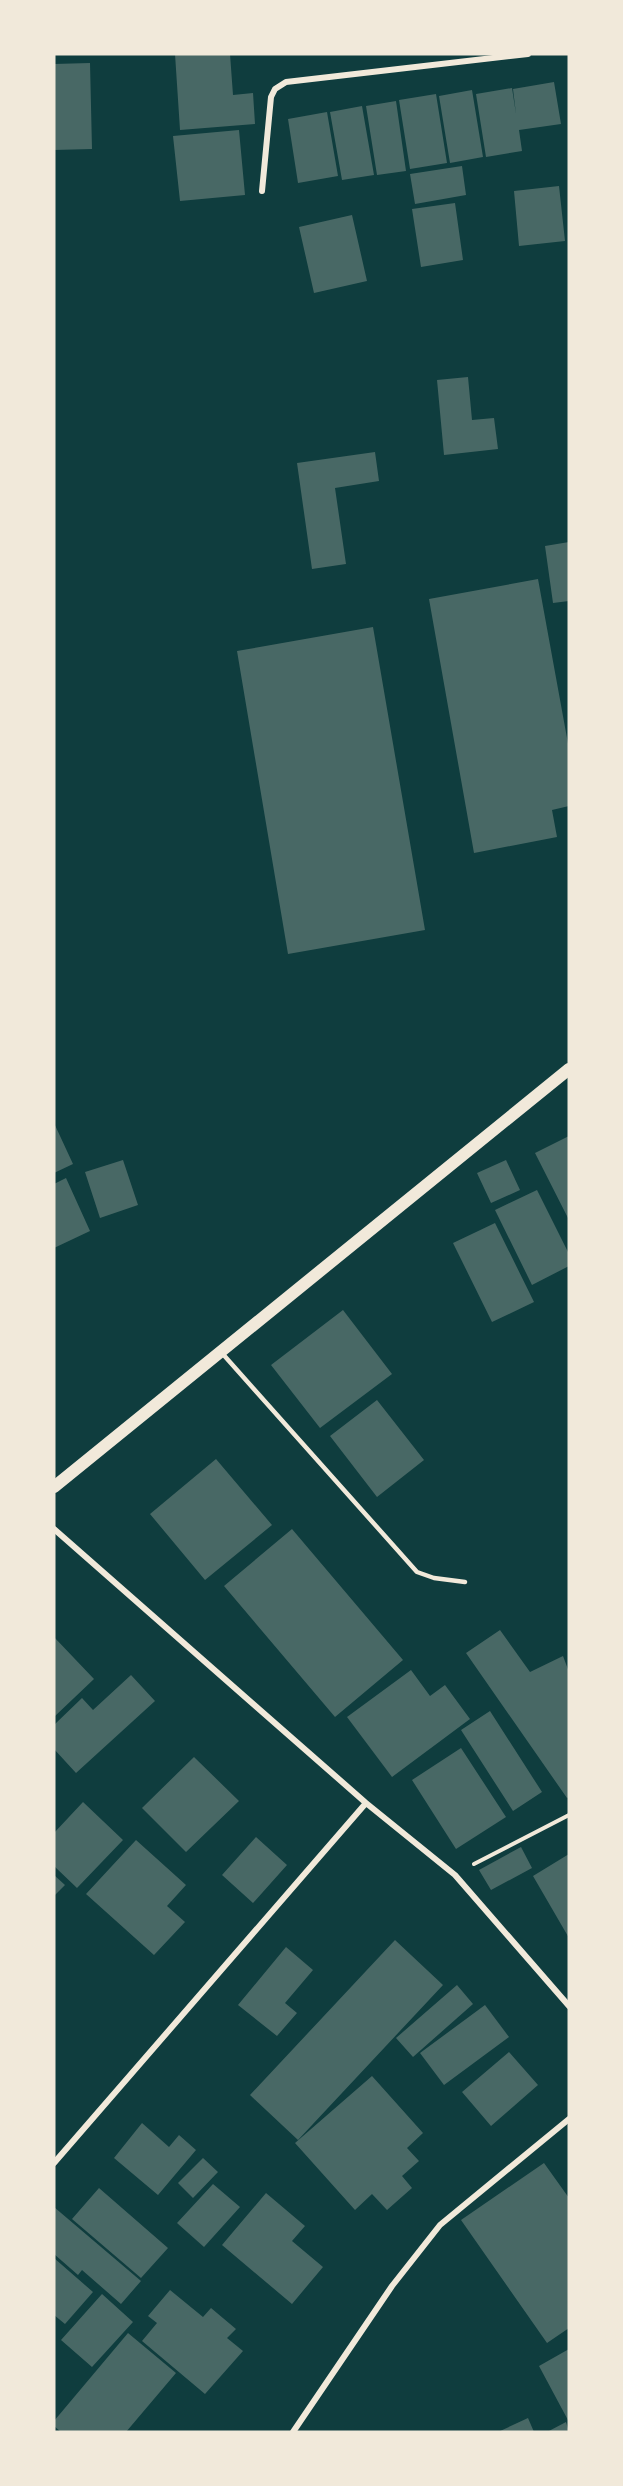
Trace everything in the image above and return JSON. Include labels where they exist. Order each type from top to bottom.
[{"type":"main road","points":[[54,1487],[569,1069]]},
{"type":"street","points":[[262,190],[271,97],[286,81],[528,54]]},
{"type":"street","points":[[54,1529],[366,1803],[455,1875],[569,2006]]},
{"type":"street","points":[[54,2163],[366,1803]]},
{"type":"street","points":[[293,2432],[392,2286],[440,2226],[569,2119]]},
{"type":"lane","points":[[221,1352],[417,1572],[434,1578],[465,1582]]},
{"type":"path","points":[[455,1875],[497,1850],[569,1815]]},
{"type":"building","points":[[175,54],[230,54],[233,95],[253,93],[255,124],[180,130]]},
{"type":"building","points":[[90,63],[92,149],[54,150],[54,64]]},
{"type":"building","points":[[554,82],[561,124],[519,130],[522,151],[486,157],[476,94],[512,88],[516,114],[513,89]]},
{"type":"building","points":[[472,90],[483,157],[450,163],[439,96]]},
{"type":"building","points":[[436,94],[447,163],[410,169],[399,100]]},
{"type":"building","points":[[396,101],[406,171],[377,175],[366,106]]},
{"type":"building","points":[[362,106],[374,175],[342,180],[330,112]]},
{"type":"building","points":[[327,112],[338,176],[298,183],[288,119]]},
{"type":"building","points":[[239,130],[245,195],[180,201],[173,136]]},
{"type":"building","points":[[462,166],[466,195],[415,204],[410,174]]},
{"type":"building","points":[[559,186],[565,241],[519,246],[514,191]]},
{"type":"building","points":[[455,203],[463,260],[421,267],[412,209]]},
{"type":"building","points":[[352,215],[367,281],[314,293],[299,227]]},
{"type":"building","points":[[468,377],[472,420],[494,418],[498,449],[444,455],[437,380]]},
{"type":"building","points":[[375,452],[379,481],[335,488],[346,564],[312,569],[297,463]]},
{"type":"building","points":[[569,542],[569,601],[553,603],[545,546]]},
{"type":"building","points":[[538,579],[569,749],[569,806],[552,810],[557,837],[474,853],[429,599]]},
{"type":"building","points":[[373,627],[425,930],[288,954],[237,651]]},
{"type":"building","points":[[54,1123],[73,1164],[54,1173]]},
{"type":"building","points":[[569,1136],[569,1220],[535,1153]]},
{"type":"building","points":[[123,1160],[138,1205],[100,1218],[85,1172]]},
{"type":"building","points":[[506,1160],[520,1190],[491,1203],[477,1173]]},
{"type":"building","points":[[66,1178],[90,1231],[54,1248],[54,1184]]},
{"type":"building","points":[[537,1190],[569,1254],[569,1266],[532,1285],[495,1210]]},
{"type":"building","points":[[495,1223],[534,1302],[492,1322],[453,1243]]},
{"type":"building","points":[[343,1310],[392,1374],[320,1428],[271,1365]]},
{"type":"building","points":[[377,1400],[424,1460],[377,1497],[330,1436]]},
{"type":"building","points":[[216,1459],[272,1525],[205,1580],[150,1514]]},
{"type":"building","points":[[292,1529],[403,1660],[335,1717],[224,1586]]},
{"type":"building","points":[[500,1630],[530,1672],[563,1656],[569,1672],[569,1797],[567,1798],[466,1653]]},
{"type":"building","points":[[54,1637],[94,1679],[54,1717]]},
{"type":"building","points":[[411,1670],[430,1696],[445,1685],[470,1719],[392,1777],[347,1717]]},
{"type":"building","points":[[131,1675],[155,1701],[76,1773],[54,1749],[54,1725],[82,1698],[93,1710]]},
{"type":"building","points":[[490,1711],[542,1792],[513,1811],[461,1730]]},
{"type":"building","points":[[461,1748],[506,1817],[456,1849],[412,1780]]},
{"type":"building","points":[[194,1757],[239,1801],[186,1852],[142,1808]]},
{"type":"building","points":[[83,1802],[123,1840],[77,1888],[54,1866],[54,1833]]},
{"type":"building","points":[[256,1837],[287,1865],[253,1903],[222,1875]]},
{"type":"building","points":[[136,1840],[186,1885],[167,1906],[185,1922],[154,1955],[86,1894]]},
{"type":"building","points":[[521,1847],[532,1868],[491,1890],[479,1870]]},
{"type":"building","points":[[569,1854],[569,1938],[533,1876]]},
{"type":"building","points":[[54,1875],[65,1885],[54,1896]]},
{"type":"building","points":[[395,1940],[443,1985],[298,2140],[250,2095]]},
{"type":"building","points":[[286,1947],[313,1970],[285,2003],[297,2013],[277,2036],[238,2005]]},
{"type":"building","points":[[457,1985],[473,2004],[413,2057],[396,2038]]},
{"type":"building","points":[[485,2005],[509,2037],[444,2085],[420,2053]]},
{"type":"building","points":[[509,2052],[538,2085],[491,2126],[462,2092]]},
{"type":"building","points":[[372,2076],[423,2133],[407,2148],[419,2161],[402,2176],[412,2188],[387,2210],[372,2194],[355,2210],[295,2143]]},
{"type":"building","points":[[142,2123],[169,2147],[179,2135],[196,2150],[158,2195],[114,2158]]},
{"type":"building","points":[[203,2158],[218,2172],[193,2198],[178,2183]]},
{"type":"building","points":[[544,2163],[569,2198],[569,2328],[547,2343],[461,2220]]},
{"type":"building","points":[[213,2184],[240,2207],[204,2247],[177,2223]]},
{"type":"building","points":[[99,2188],[168,2248],[141,2278],[72,2219]]},
{"type":"building","points":[[266,2193],[305,2226],[292,2241],[323,2267],[292,2304],[222,2245]]},
{"type":"building","points":[[54,2207],[141,2281],[121,2304],[82,2270],[78,2275],[54,2254]]},
{"type":"building","points":[[54,2258],[93,2292],[65,2324],[54,2315]]},
{"type":"building","points":[[170,2290],[203,2317],[211,2308],[236,2329],[227,2338],[243,2351],[205,2394],[142,2341],[157,2323],[148,2316]]},
{"type":"building","points":[[102,2294],[133,2322],[92,2367],[61,2340]]},
{"type":"building","points":[[128,2333],[176,2373],[126,2432],[61,2432],[54,2426],[54,2421]]},
{"type":"building","points":[[569,2349],[569,2422],[539,2366]]},
{"type":"building","points":[[528,2418],[534,2432],[498,2432]]},
{"type":"building","points":[[566,2422],[569,2432],[547,2432]]}]
